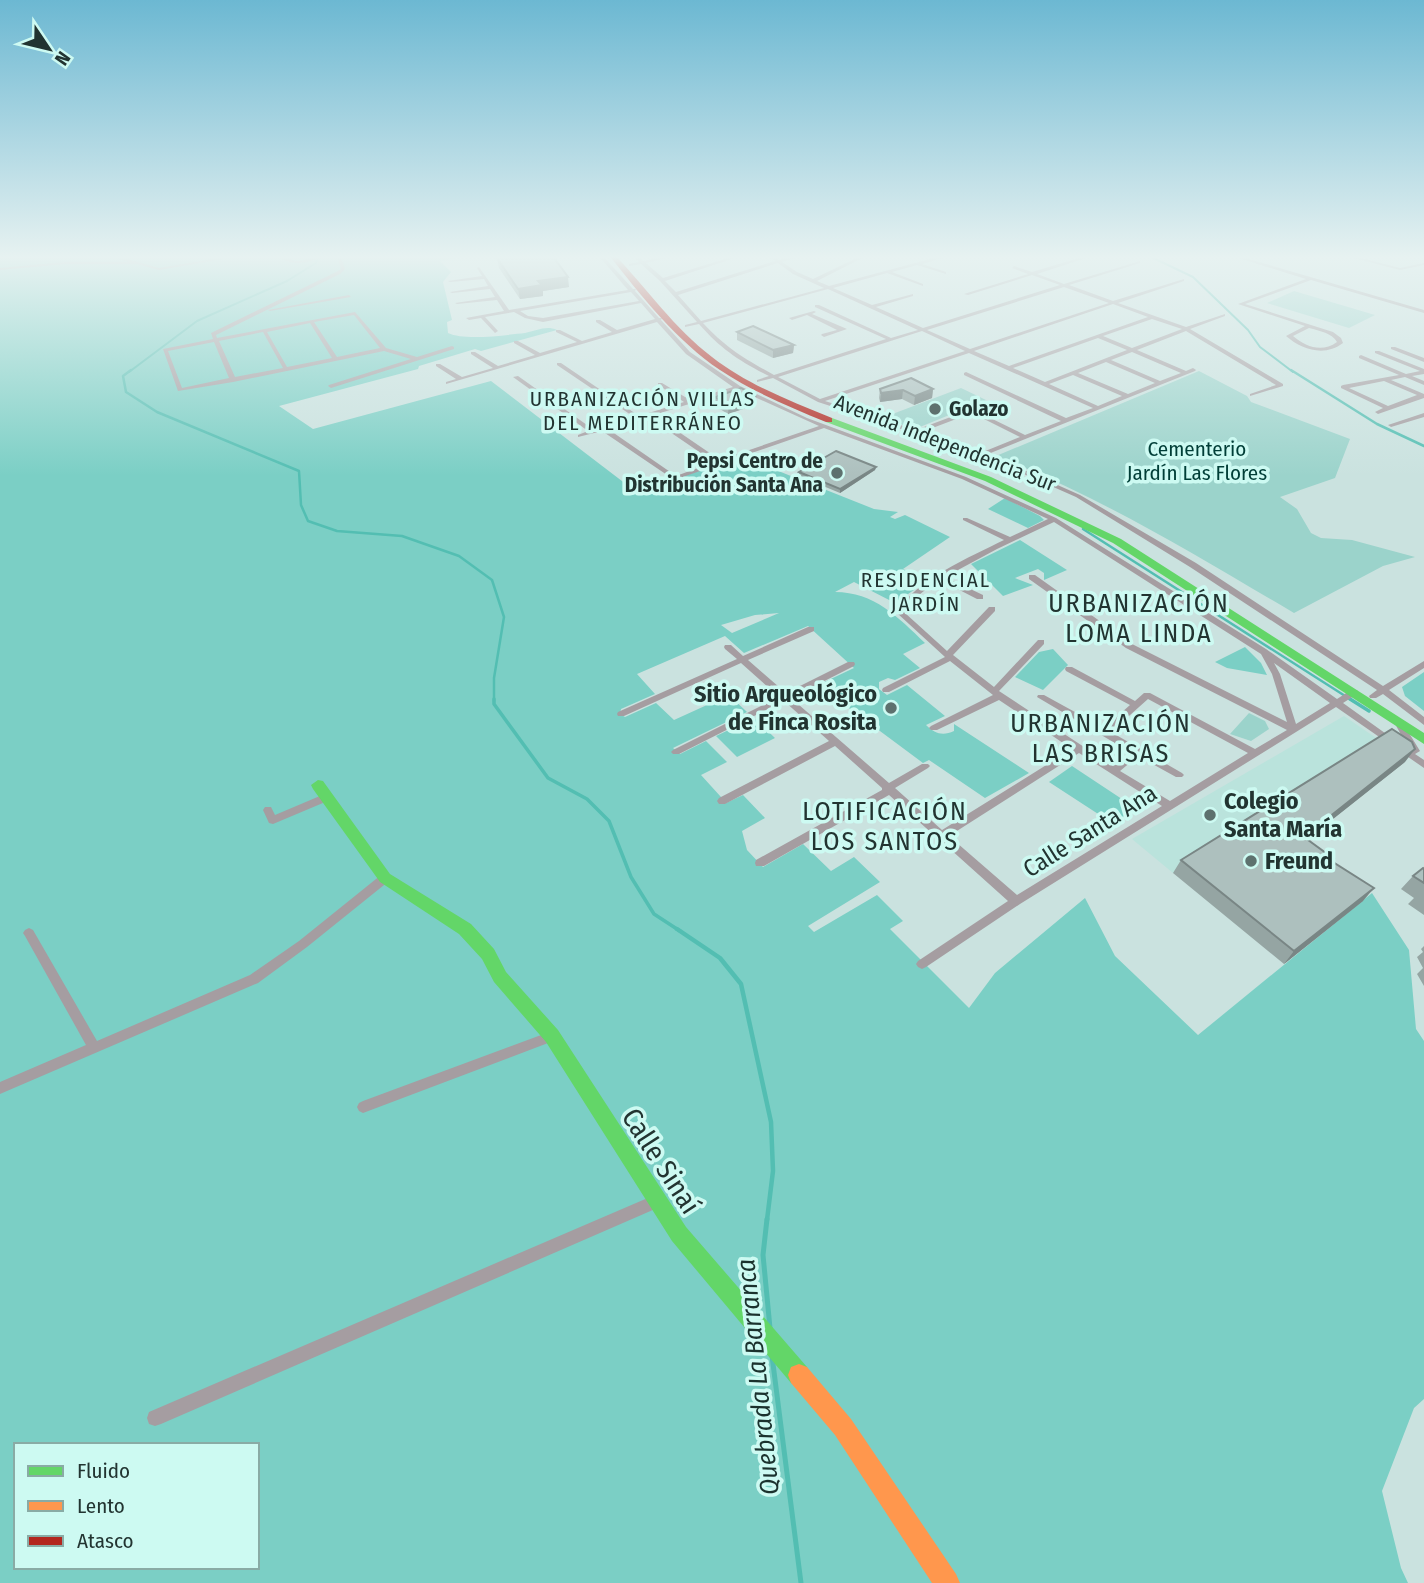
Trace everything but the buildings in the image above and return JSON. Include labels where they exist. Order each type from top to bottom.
[{"type":"main road","name":"Avenida Independencia Sur","points":[[671,329],[722,368],[791,398],[1005,477],[1128,538],[1377,693],[1424,731]]},
{"type":"main road","name":"Avenida Independencia Sur","points":[[696,329],[708,348],[754,382],[830,424],[1013,488],[1117,541],[1424,739]]},
{"type":"main road","name":"Calle Sinaí","points":[[323,791],[385,878],[476,939],[500,977],[552,1036],[679,1234],[843,1427],[947,1583]]},
{"type":"street","points":[[222,329],[213,334],[214,339],[233,380]]},
{"type":"street","points":[[270,329],[165,350],[180,390],[384,349],[417,359]]},
{"type":"street","points":[[316,329],[336,359]]},
{"type":"street","points":[[368,329],[384,349]]},
{"type":"street","points":[[611,329],[616,332]]},
{"type":"street","points":[[448,383],[626,329]]},
{"type":"street","points":[[824,335],[846,329]]},
{"type":"street","points":[[867,329],[889,339]]},
{"type":"street","points":[[580,436],[923,329],[1098,408]]},
{"type":"street","points":[[820,401],[1035,329]]},
{"type":"street","points":[[1009,368],[1118,329]]},
{"type":"street","points":[[1045,384],[1185,329],[1281,385],[1252,395]]},
{"type":"street","points":[[1303,329],[1289,336],[1301,346],[1314,349],[1332,348],[1340,343],[1334,334],[1318,329]]},
{"type":"street","points":[[264,330],[286,369]]},
{"type":"street","points":[[558,331],[580,342]]},
{"type":"street","points":[[983,454],[1190,371],[1097,336]]},
{"type":"street","points":[[516,342],[539,355]]},
{"type":"street","points":[[331,386],[452,348]]},
{"type":"street","points":[[1393,348],[1424,360]]},
{"type":"street","points":[[1377,352],[1424,372]]},
{"type":"street","points":[[473,353],[497,368]]},
{"type":"street","points":[[1361,357],[1424,383]]},
{"type":"street","points":[[1106,360],[1160,383]]},
{"type":"street","points":[[438,365],[461,379]]},
{"type":"street","points":[[559,365],[639,418]]},
{"type":"street","points":[[1386,407],[1343,387],[1424,372]]},
{"type":"street","points":[[1073,373],[1127,396]]},
{"type":"street","points":[[966,374],[1067,421]]},
{"type":"street","points":[[516,377],[593,432]]},
{"type":"street","points":[[1386,380],[1423,396]]},
{"type":"street","points":[[754,382],[983,454],[1078,496],[1140,531],[1377,693],[1424,722]]},
{"type":"street","points":[[660,384],[690,403]]},
{"type":"street","points":[[1378,412],[1423,396]]},
{"type":"street","points":[[916,432],[972,411],[1025,437]]},
{"type":"street","points":[[650,415],[719,463]]},
{"type":"street","points":[[1391,425],[1424,415]]},
{"type":"street","points":[[603,429],[675,478],[830,424]]},
{"type":"street","points":[[941,464],[1054,519],[1263,651],[1421,762]]},
{"type":"street","points":[[965,519],[1010,540]]},
{"type":"street","points":[[1054,519],[961,564],[901,606],[901,613],[996,694],[1170,806]]},
{"type":"street","points":[[1032,577],[1129,646],[1293,729]]},
{"type":"street","points":[[941,578],[980,597]]},
{"type":"street","points":[[886,690],[950,656],[992,609]]},
{"type":"street","points":[[621,714],[811,629]]},
{"type":"street","points":[[934,728],[996,694],[1041,642]]},
{"type":"street","points":[[727,647],[833,743],[1016,901]]},
{"type":"street","points":[[1263,651],[1276,674],[1293,729]]},
{"type":"street","points":[[677,752],[851,664]]},
{"type":"street","points":[[1377,693],[1424,664]]},
{"type":"street","points":[[1069,669],[1136,705]]},
{"type":"street","name":"Calle Santa Ana","points":[[922,964],[1016,901],[1354,692]]},
{"type":"street","points":[[1104,733],[1147,695],[1256,752]]},
{"type":"street","points":[[1041,697],[1179,775]]},
{"type":"street","points":[[1398,721],[1421,762]]},
{"type":"street","points":[[722,801],[833,743]]},
{"type":"street","points":[[940,836],[1079,749]]},
{"type":"street","points":[[1114,771],[1137,751]]},
{"type":"street","points":[[760,863],[925,766]]},
{"type":"street","points":[[268,810],[273,820],[323,791]]},
{"type":"street","points":[[0,1088],[254,979],[303,944],[385,878]]},
{"type":"street","points":[[29,933],[93,1046]]},
{"type":"street","points":[[363,1107],[552,1036]]},
{"type":"street","points":[[155,1418],[657,1201]]},
{"type":"shaded area","points":[[0,329],[448,329],[448,333],[464,337],[553,329],[557,330],[481,351],[475,349],[419,366],[418,369],[279,406],[313,429],[491,381],[635,491],[743,457],[874,509],[898,512],[890,517],[895,519],[905,515],[950,537],[903,569],[927,581],[895,603],[854,582],[835,592],[862,596],[873,601],[895,615],[925,643],[903,654],[920,668],[895,680],[888,678],[879,682],[879,689],[887,695],[907,685],[945,716],[926,725],[943,734],[954,731],[954,724],[1029,773],[985,798],[929,760],[923,763],[818,685],[854,668],[808,626],[744,653],[725,636],[637,674],[655,694],[621,709],[620,714],[625,717],[656,703],[674,720],[729,695],[747,712],[673,748],[680,754],[706,741],[727,762],[701,775],[724,804],[743,795],[765,818],[742,831],[747,850],[763,867],[803,844],[831,871],[854,857],[880,882],[808,926],[814,932],[877,895],[903,921],[890,929],[969,1008],[995,973],[1085,898],[1115,956],[1198,1035],[1372,893],[1409,950],[1416,1029],[1424,1041],[1424,1399],[1414,1408],[1382,1491],[1401,1568],[1408,1583],[0,1583]],"holes":[[[779,613],[732,633],[721,625],[755,615]]]},
{"type":"shaded area","points":[[1005,498],[1044,520],[1028,528],[988,509]]},
{"type":"shaded area","points":[[1020,540],[1067,570],[1044,580],[1044,573],[1038,569],[1015,578],[1033,585],[1003,596],[971,564]]},
{"type":"shaded area","points":[[1245,647],[1261,663],[1267,675],[1227,668],[1215,662]]},
{"type":"shaded area","points":[[1053,649],[1068,665],[1043,690],[1015,677],[1039,652]]},
{"type":"shaded area","points":[[1424,672],[1424,711],[1405,696],[1402,687]]},
{"type":"shaded area","points":[[1344,716],[1382,742],[1173,873],[1132,839]]},
{"type":"shaded area","points":[[754,718],[775,738],[737,757],[716,736]]},
{"type":"shaded area","points":[[1072,766],[1137,809],[1112,823],[1049,782]]},
{"type":"green space","name":"Cementerio Jardín Las Flores","points":[[1199,371],[1247,396],[1251,402],[1350,439],[1335,478],[1280,497],[1297,509],[1311,533],[1321,538],[1352,540],[1415,557],[1383,566],[1294,613],[1111,509],[996,456]]},
{"type":"green space","name":"Golazo","points":[[961,388],[986,400],[915,429],[882,418]]},
{"type":"green space","points":[[1249,713],[1265,721],[1269,729],[1251,741],[1230,734]]},
{"type":"waterway","name":"Quebrada La Barranca","points":[[129,372],[187,329]]},
{"type":"waterway","points":[[1247,329],[1260,347],[1293,372]]},
{"type":"waterway","name":"Quebrada La Barranca","points":[[131,370],[123,376],[126,392],[157,412],[299,471],[301,505],[308,521],[337,531],[402,536],[459,556],[492,580],[504,617],[494,678],[494,704],[548,778],[587,799],[609,821],[631,877],[654,914],[679,930]]},
{"type":"waterway","points":[[1291,370],[1377,424],[1424,446]]},
{"type":"waterway","points":[[1083,529],[1353,701]]},
{"type":"waterway","points":[[1350,699],[1369,711]]},
{"type":"waterway","name":"Quebrada La Barranca","points":[[679,930],[720,958],[741,984],[771,1122],[773,1171],[767,1220]]},
{"type":"waterway","name":"Quebrada La Barranca","points":[[767,1219],[763,1255],[770,1328]]},
{"type":"waterway","name":"Quebrada La Barranca","points":[[772,1356],[801,1583]]},
{"type":"traffic: fast","points":[[829,420],[988,479],[1117,541],[1424,739]]},
{"type":"traffic: fast","points":[[318,785],[385,878],[465,929],[488,954],[500,977],[552,1036],[679,1234],[799,1375]]},
{"type":"traffic: slow","points":[[799,1375],[843,1427],[947,1583]]},
{"type":"traffic: jam","points":[[677,329],[722,368],[751,385],[829,420]]},
{"type":"place","name":"Golazo","points":[[935,409]]},
{"type":"place","name":"Pepsi Centro de Distribución Santa Ana","points":[[837,473]]},
{"type":"place","name":"Sitio Arqueológico de Finca Rosita","points":[[891,708]]},
{"type":"place","name":"Colegio Santa María","points":[[1210,815]]},
{"type":"place","name":"Freund","points":[[1251,861]]},
{"type":"district","name":"URBANIZACIÓN VILLAS DEL MEDITERRÁNEO","points":[[643,411]]},
{"type":"district","name":"RESIDENCIAL JARDÍN","points":[[926,592]]},
{"type":"district","name":"URBANIZACIÓN LOMA LINDA","points":[[1139,618]]},
{"type":"district","name":"URBANIZACIÓN LAS BRISAS","points":[[1101,738]]},
{"type":"district","name":"LOTIFICACIÓN LOS SANTOS","points":[[885,826]]}]
